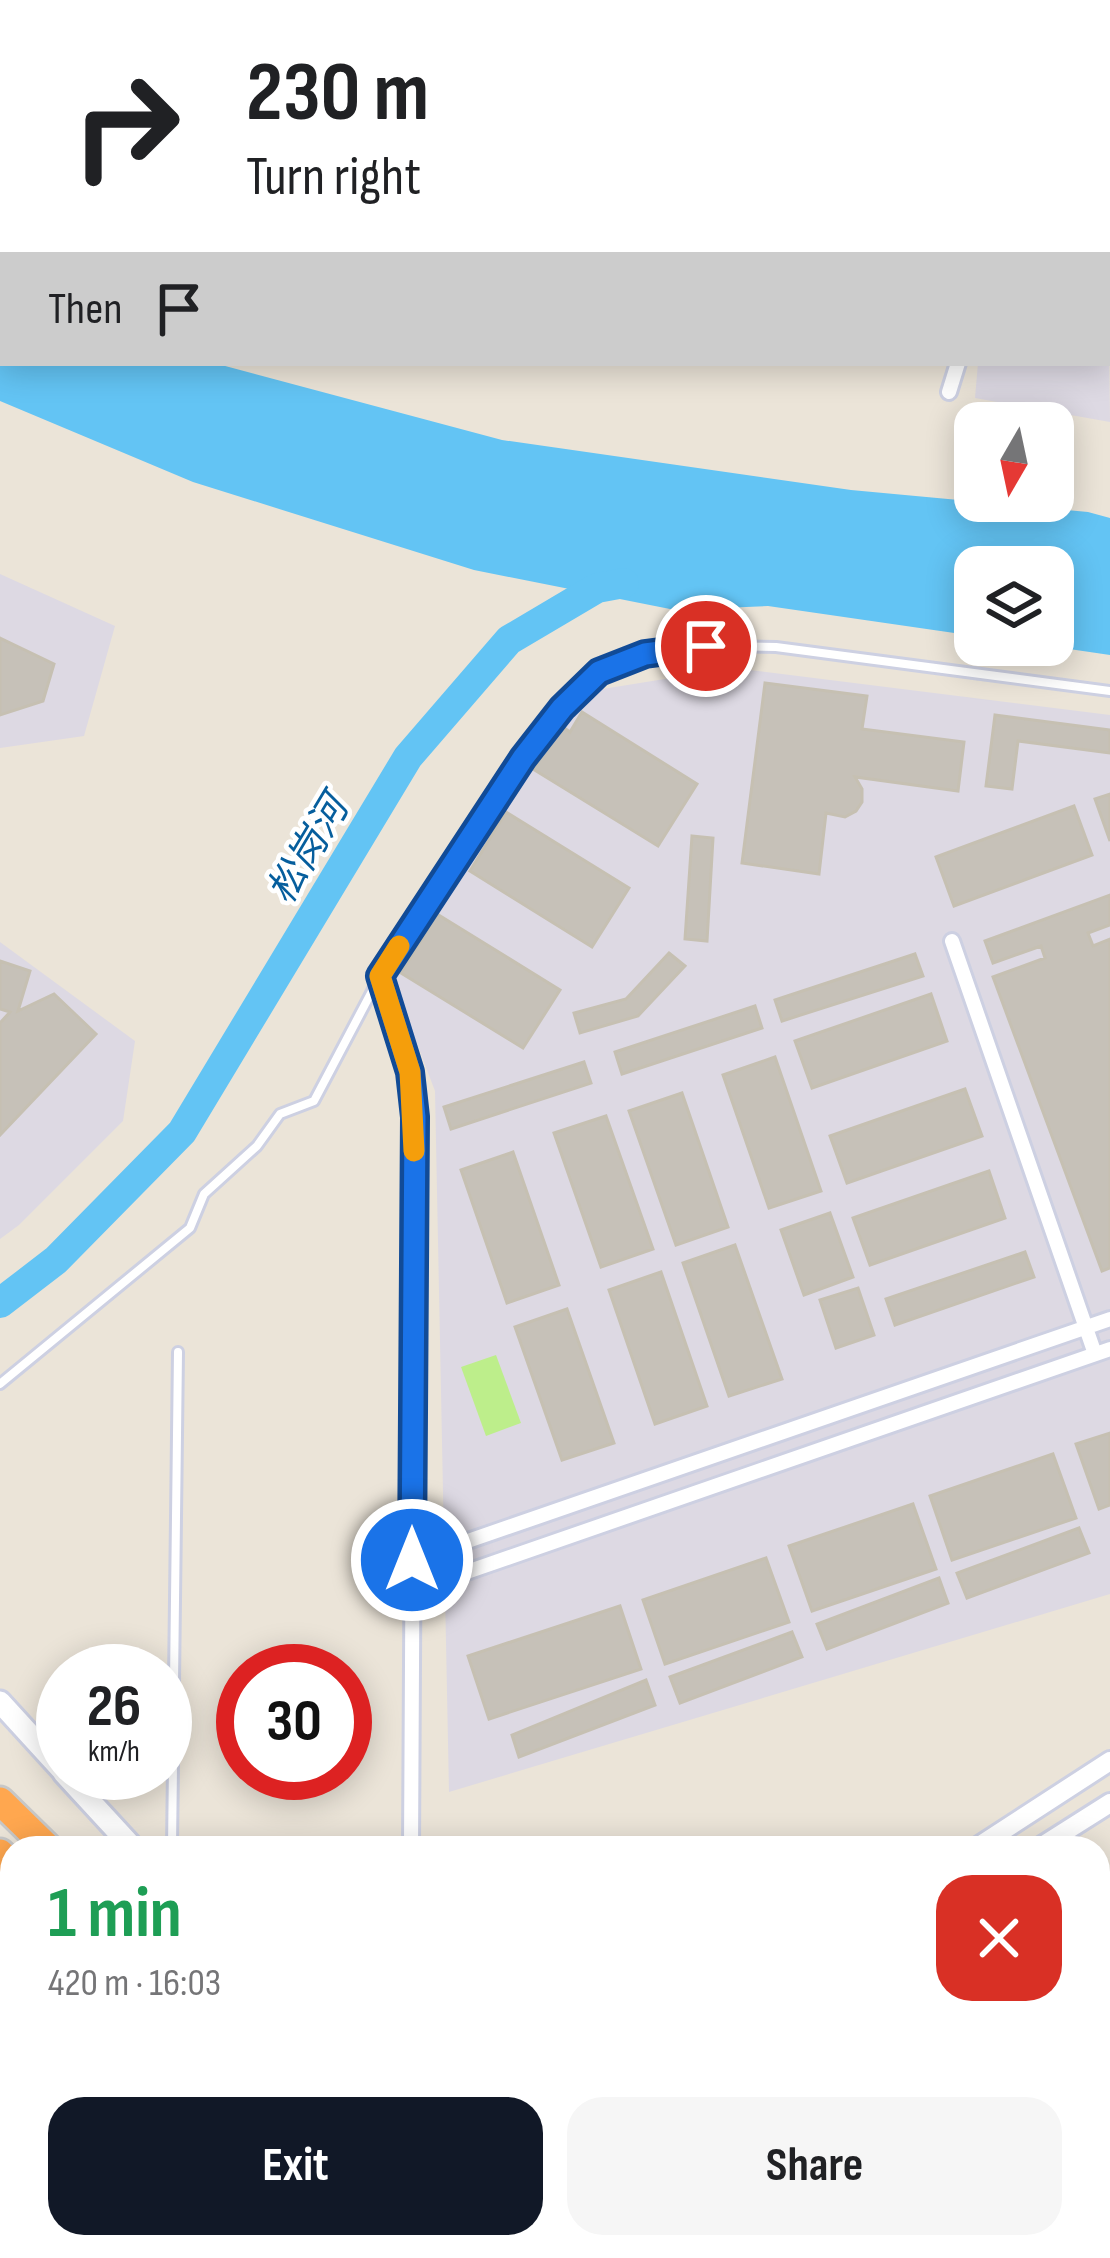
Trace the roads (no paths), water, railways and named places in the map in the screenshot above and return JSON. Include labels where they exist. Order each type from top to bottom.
[{"type":"highway","points":[[0,1801],[36,1836]]},
{"type":"main road","points":[[0,1702],[36,1741]]},
{"type":"main road","points":[[89,1800],[122,1836]]},
{"type":"street","points":[[950,392],[957,366]]},
{"type":"street","points":[[412,1591],[1102,1351],[1085,1327],[952,941]]},
{"type":"street","points":[[380,976],[410,1072],[415,1117],[411,1836]]},
{"type":"street","points":[[412,1560],[1110,1318]]},
{"type":"street","points":[[994,1836],[1110,1761]]},
{"type":"street","points":[[1058,1836],[1110,1803]]},
{"type":"lane","points":[[0,1384],[190,1228],[203,1194],[257,1145],[280,1114],[314,1101],[380,976],[523,758],[562,708],[599,672],[645,654],[776,646],[1110,691]]},
{"type":"lane","points":[[172,1836],[178,1352]]},
{"type":"water","points":[[0,366],[225,366],[502,440],[851,490],[954,500],[954,522],[1074,522],[1074,511],[1088,512],[1110,518],[1110,655],[1074,650],[1074,546],[954,546],[954,633],[768,606],[675,610],[474,570],[193,482],[0,401]]},
{"type":"waterway","name":"松岗河","points":[[0,1303],[56,1260],[182,1132],[408,757],[509,640],[597,588],[624,583]]}]
